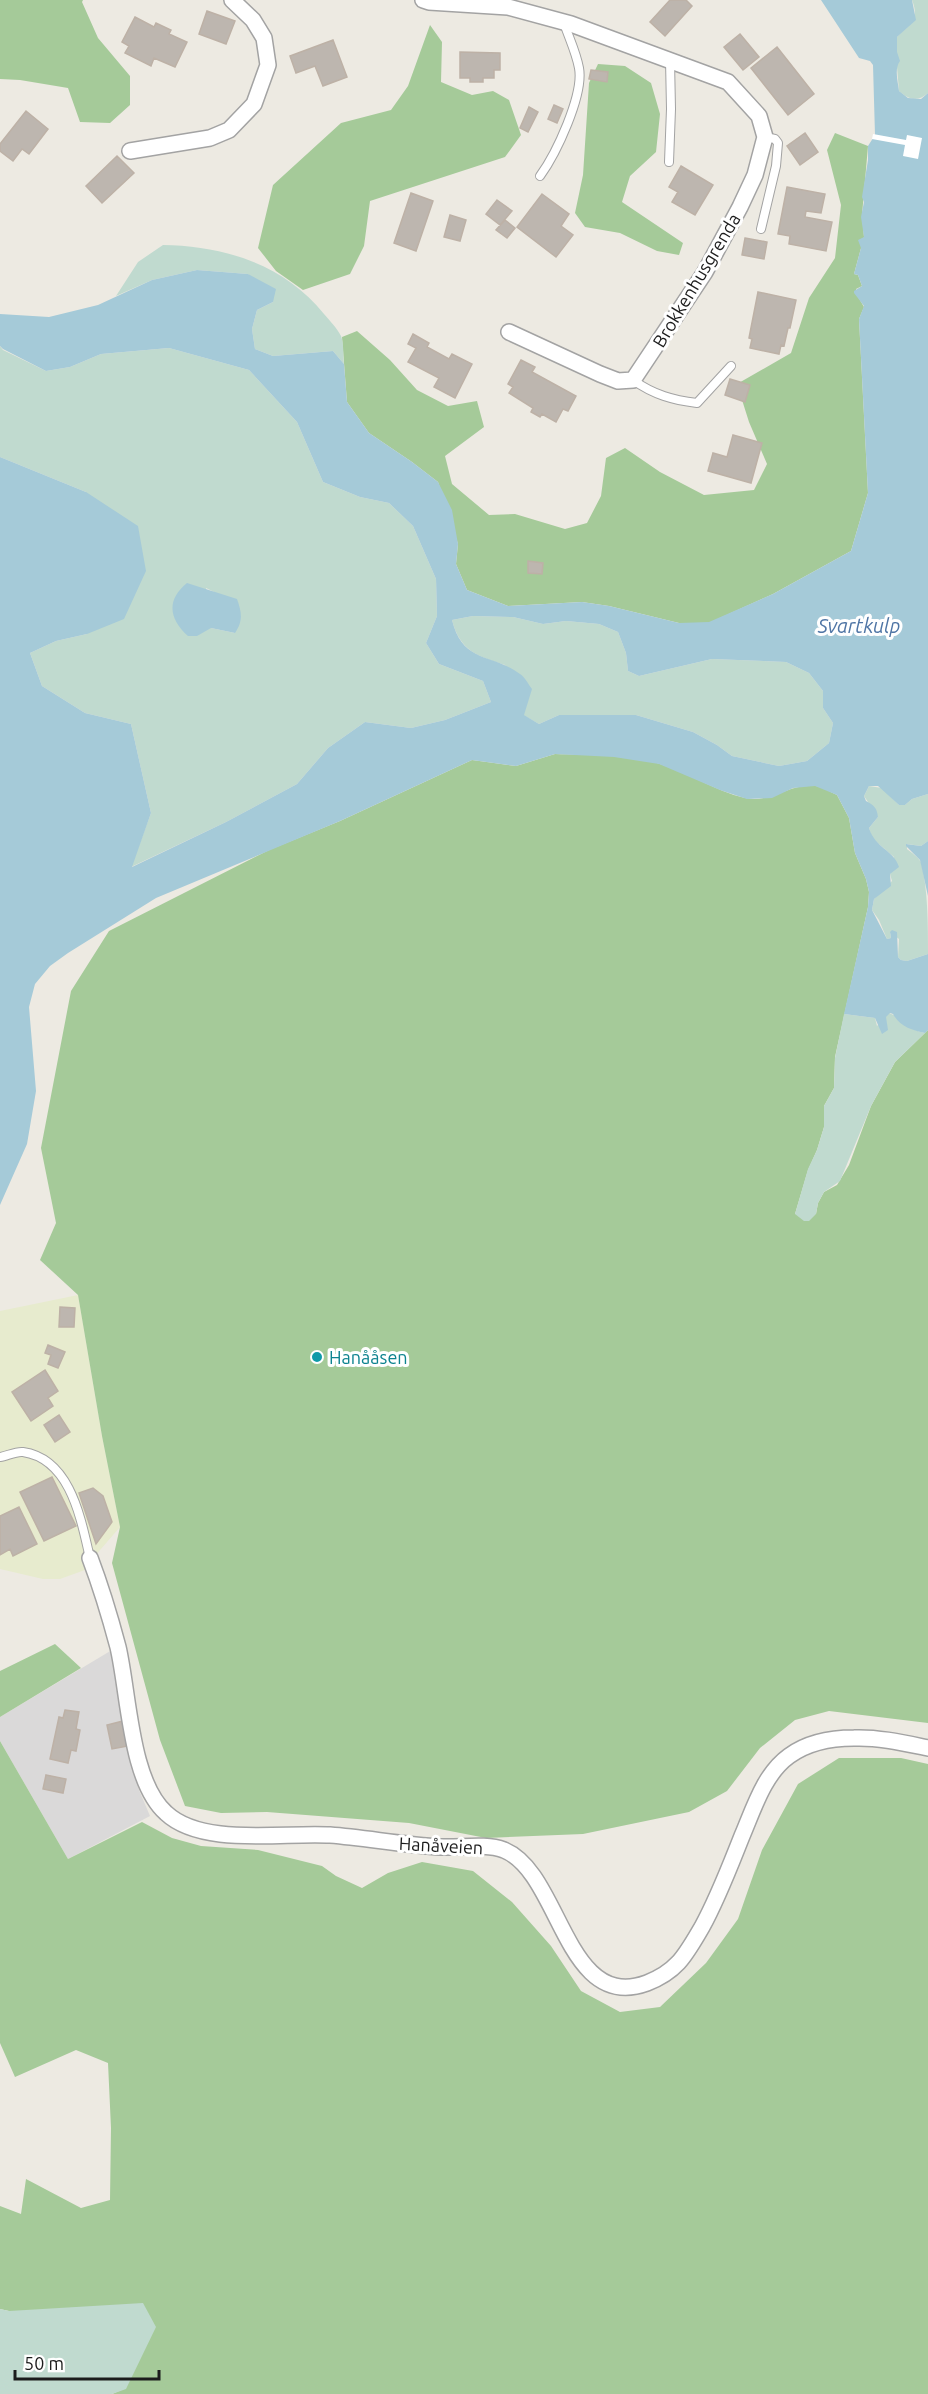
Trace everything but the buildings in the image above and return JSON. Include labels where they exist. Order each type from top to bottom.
[{"type":"street","points":[[130,151],[210,138],[229,130],[254,104],[268,65],[264,38],[254,20],[232,0]]},
{"type":"street","points":[[423,0],[508,7],[563,22],[728,82],[759,116],[765,137]]},
{"type":"street","name":"Brokkenhusgrenda","points":[[633,380],[705,272],[755,175],[765,137]]},
{"type":"street","points":[[509,332],[618,381],[633,380]]},
{"type":"street","name":"Hanåveien","points":[[90,1558],[118,1650],[141,1770],[152,1795],[167,1814],[185,1826],[222,1833],[324,1835],[413,1845],[504,1850],[533,1877],[578,1958],[603,1982],[624,1988],[644,1984],[665,1975],[682,1960],[713,1907],[762,1787],[786,1758],[807,1745],[848,1738],[883,1740],[928,1748]]},
{"type":"lane","points":[[540,177],[554,156],[579,84],[580,69],[563,22]]},
{"type":"lane","points":[[669,162],[670,59]]},
{"type":"lane","points":[[761,229],[777,166],[778,144],[774,139],[765,137]]},
{"type":"lane","points":[[633,380],[647,390],[671,400],[697,403],[731,366]]},
{"type":"lane","points":[[0,1457],[22,1452],[51,1464],[67,1487],[75,1504],[90,1558]]},
{"type":"shaded area","points":[[112,1650],[139,1790],[150,1816],[68,1859],[0,1741],[0,1717]]},
{"type":"green space","points":[[0,0],[83,0],[98,38],[130,76],[130,105],[110,123],[80,122],[68,88],[0,79]]},
{"type":"green space","points":[[912,0],[928,0],[928,93],[917,99],[910,98],[899,91],[897,67],[897,37],[913,21],[915,13]]},
{"type":"green space","points":[[430,25],[442,42],[441,82],[472,95],[493,91],[509,100],[521,135],[505,157],[370,201],[364,246],[350,274],[303,290],[276,271],[258,248],[273,185],[341,123],[391,110],[408,86]]},
{"type":"green space","points":[[598,64],[625,66],[651,83],[660,114],[656,152],[630,176],[622,202],[683,243],[679,255],[657,251],[620,233],[585,227],[575,213],[583,175],[589,83]]},
{"type":"green space","points":[[835,133],[868,146],[862,215],[864,237],[854,274],[858,275],[862,286],[856,289],[864,307],[859,319],[868,493],[851,551],[773,594],[709,623],[679,623],[609,606],[582,602],[508,606],[467,590],[456,564],[458,544],[438,482],[369,433],[347,402],[342,337],[357,331],[390,360],[417,390],[448,406],[477,401],[484,427],[445,456],[452,484],[489,515],[515,514],[565,529],[587,523],[601,496],[606,458],[625,448],[660,472],[704,495],[754,490],[767,464],[749,422],[737,384],[791,353],[809,298],[835,258],[841,205],[827,150]]},
{"type":"green space","points":[[163,245],[186,246],[230,254],[272,270],[291,282],[331,321],[341,336],[344,364],[333,351],[273,356],[255,349],[252,329],[257,310],[273,302],[248,274],[197,270],[152,280],[116,296],[138,262]]},
{"type":"green space","points":[[0,346],[3,350],[46,371],[70,367],[101,354],[169,348],[249,370],[297,422],[323,482],[360,497],[389,503],[413,526],[436,579],[437,616],[426,643],[439,664],[483,681],[491,702],[445,720],[411,728],[365,722],[328,748],[297,784],[226,822],[131,867],[151,813],[131,724],[85,713],[42,686],[30,653],[56,641],[87,634],[86,492],[0,457]],"holes":[[[206,588],[214,592],[235,633],[211,628]]]},
{"type":"green space","points":[[473,616],[513,617],[543,624],[566,621],[599,624],[618,632],[626,653],[628,671],[639,676],[712,659],[786,662],[809,673],[823,691],[823,708],[833,723],[829,743],[807,761],[779,766],[732,756],[693,732],[636,715],[559,715],[539,724],[523,715],[527,703],[505,665],[471,651],[460,639],[452,620]]},
{"type":"green space","points":[[555,754],[635,758],[648,761],[745,798],[764,798],[798,787],[819,787],[837,795],[849,818],[855,853],[869,892],[868,907],[835,1057],[834,1088],[824,1106],[824,1127],[795,1214],[816,1214],[818,1203],[824,1192],[837,1185],[849,1165],[871,1106],[895,1062],[928,1030],[928,1723],[829,1711],[795,1720],[760,1748],[727,1791],[689,1812],[583,1834],[486,1838],[409,1823],[267,1812],[221,1813],[185,1806],[160,1740],[112,1563],[120,1527],[78,1295],[40,1260],[56,1223],[41,1148],[71,991],[109,931],[269,850],[340,821],[472,760],[516,766]]},
{"type":"green space","points":[[869,786],[882,788],[899,805],[905,805],[912,799],[928,794],[928,841],[921,846],[907,844],[907,849],[921,862],[927,907],[928,954],[907,961],[898,957],[899,939],[890,932],[891,938],[887,939],[872,910],[874,899],[892,881],[890,874],[894,857],[872,838],[869,828],[878,817],[864,796]]},
{"type":"green space","points":[[889,1013],[913,1029],[925,1033],[895,1062],[871,1106],[840,1181],[824,1192],[818,1203],[816,1214],[809,1221],[804,1221],[795,1214],[808,1169],[824,1127],[824,1106],[834,1088],[835,1058],[844,1014],[875,1018],[877,1026]]},
{"type":"green space","points":[[78,1295],[120,1527],[94,1557],[96,1566],[60,1579],[43,1579],[0,1569],[0,1311]]},
{"type":"green space","points":[[55,1644],[81,1668],[0,1717],[0,1671]]},
{"type":"green space","points":[[0,1741],[68,1859],[142,1822],[172,1838],[201,1846],[258,1850],[322,1866],[336,1876],[362,1888],[388,1873],[422,1862],[473,1871],[512,1902],[551,1946],[581,1991],[620,2012],[660,2007],[706,1963],[738,1919],[762,1850],[798,1784],[839,1758],[901,1758],[928,1764],[928,2394],[112,2394],[126,2388],[9,2311],[0,2309],[0,2206],[21,2214],[26,2179],[81,2208],[110,2200],[111,2128],[108,2063],[76,2050],[15,2077],[0,2043]]},
{"type":"green space","points":[[143,2303],[156,2327],[126,2389],[112,2394],[0,2394],[0,2309],[9,2311]]},
{"type":"water","name":"Svartkulp","points":[[821,0],[912,0],[916,20],[897,37],[897,52],[900,61],[897,72],[899,91],[908,98],[921,99],[928,93],[928,794],[912,799],[905,805],[899,805],[878,786],[869,786],[864,796],[866,801],[875,807],[878,814],[869,828],[872,835],[897,861],[899,867],[890,874],[891,886],[874,899],[872,910],[887,939],[891,938],[892,930],[897,932],[898,957],[901,960],[907,961],[928,954],[928,1030],[925,1033],[907,1027],[890,1013],[886,1017],[888,1030],[882,1034],[875,1018],[844,1014],[868,907],[869,892],[855,853],[849,818],[837,795],[815,786],[793,788],[772,798],[747,799],[659,764],[614,757],[555,754],[516,766],[472,760],[340,821],[156,898],[50,966],[35,984],[29,1007],[36,1091],[27,1144],[0,1205],[0,457],[86,492],[138,526],[146,571],[124,619],[87,634],[56,641],[30,653],[42,686],[85,713],[131,724],[151,813],[132,867],[226,822],[297,784],[328,748],[365,722],[411,728],[445,720],[491,702],[483,681],[439,664],[426,643],[437,616],[436,579],[413,526],[389,503],[360,497],[323,482],[297,422],[249,370],[169,348],[101,354],[70,367],[46,371],[0,346],[0,314],[49,317],[98,305],[152,280],[197,270],[248,274],[276,289],[273,302],[257,310],[252,329],[255,349],[273,356],[333,351],[344,364],[347,402],[369,433],[438,482],[452,510],[458,544],[456,564],[467,590],[508,606],[582,602],[609,606],[679,623],[709,622],[773,594],[851,551],[868,493],[859,319],[864,306],[854,293],[862,286],[858,275],[854,274],[861,248],[858,240],[864,237],[861,217],[868,146],[875,135],[873,65],[870,61],[859,58]],"holes":[[[473,616],[513,617],[543,624],[566,621],[599,624],[618,632],[626,653],[628,671],[639,676],[712,659],[786,662],[809,673],[823,691],[823,708],[833,723],[829,743],[807,761],[779,766],[732,756],[693,732],[636,715],[559,715],[539,724],[524,715],[532,689],[523,677],[509,667],[471,651],[463,644],[452,620]]]},
{"type":"water","points":[[187,583],[237,599],[241,617],[235,633],[211,628],[197,636],[188,636],[182,630],[172,610],[176,596]]},
{"type":"water","points":[[928,841],[928,896],[920,860],[906,844],[921,846]]},
{"type":"pier","points":[[873,134],[906,140],[907,135],[922,138],[918,159],[903,156],[905,145],[872,139]]},
{"type":"place","name":"Hanååsen","points":[[317,1357]]}]
